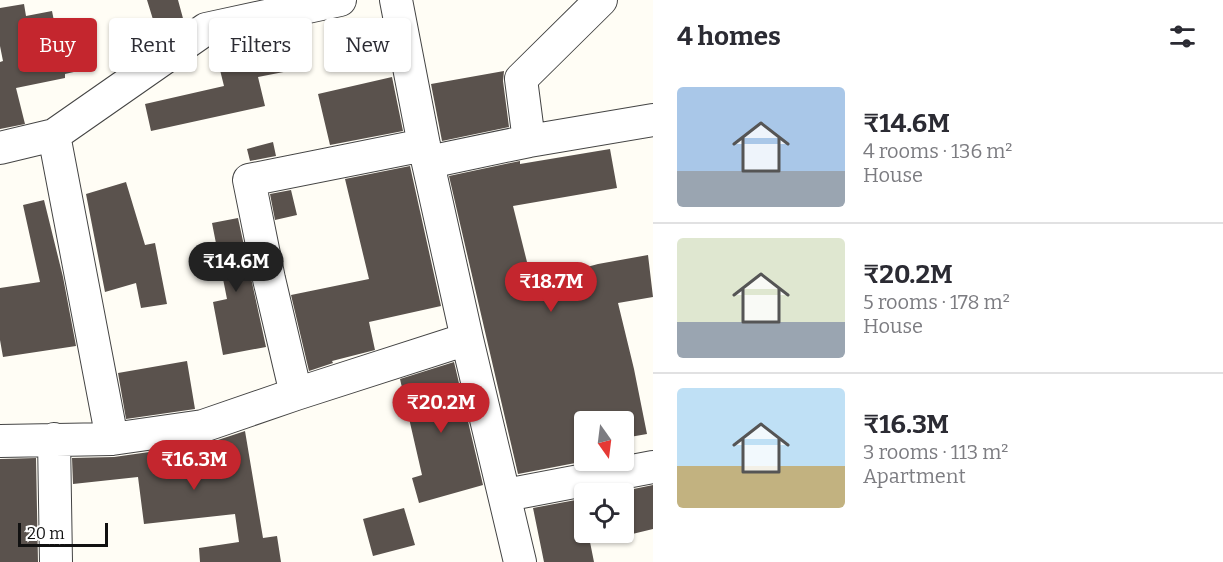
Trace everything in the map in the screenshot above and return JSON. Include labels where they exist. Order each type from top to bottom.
[{"type":"street","points":[[0,148],[54,135],[206,29],[340,0]]},
{"type":"street","points":[[396,0],[467,339],[506,495],[520,562]]},
{"type":"street","points":[[529,141],[521,79],[601,0]]},
{"type":"street","points":[[296,394],[249,180],[529,141],[653,120]]},
{"type":"street","points":[[54,135],[112,439]]},
{"type":"street","points":[[0,441],[54,438],[112,439],[203,426],[467,339]]},
{"type":"street","points":[[54,438],[56,562]]},
{"type":"street","points":[[506,495],[653,467]]},
{"type":"building","points":[[147,0],[178,0],[183,18],[153,18]]},
{"type":"building","points":[[24,4],[26,16],[52,11],[53,18],[18,18],[18,72],[74,72],[65,74],[65,78],[16,88],[25,124],[0,129],[0,62],[3,61],[0,46],[0,8]]},
{"type":"building","points":[[504,71],[503,81],[509,127],[442,141],[431,84]]},
{"type":"building","points":[[220,72],[284,72],[258,77],[265,106],[151,131],[145,104],[224,86]]},
{"type":"building","points":[[392,77],[403,131],[330,145],[318,94]]},
{"type":"building","points":[[273,142],[276,156],[250,161],[247,149]]},
{"type":"building","points":[[610,149],[617,188],[513,206],[532,282],[598,264],[648,255],[653,297],[618,303],[647,434],[634,436],[634,411],[574,411],[574,463],[518,474],[449,176],[520,161],[520,164]]},
{"type":"building","points":[[410,166],[441,306],[369,322],[375,350],[332,361],[333,363],[309,371],[291,295],[369,279],[345,179]]},
{"type":"building","points":[[126,182],[145,245],[155,243],[167,304],[141,308],[136,283],[105,292],[86,194]]},
{"type":"building","points":[[291,190],[297,215],[275,220],[270,194]]},
{"type":"building","points":[[44,200],[63,277],[76,346],[3,357],[0,340],[0,288],[40,282],[23,205]]},
{"type":"building","points":[[238,218],[266,347],[223,355],[213,302],[227,299],[212,223]]},
{"type":"building","points":[[187,361],[195,409],[126,419],[118,373]]},
{"type":"building","points":[[454,362],[483,485],[419,503],[412,478],[422,475],[400,379]]},
{"type":"building","points":[[245,431],[263,538],[277,536],[281,562],[200,562],[199,548],[239,542],[235,514],[144,524],[138,477],[73,484],[72,458],[114,457],[206,444]]},
{"type":"building","points":[[36,458],[38,562],[0,562],[0,459]]},
{"type":"building","points":[[653,485],[653,529],[634,534],[634,489]]},
{"type":"building","points":[[574,500],[574,543],[590,543],[594,562],[544,562],[533,508]]},
{"type":"building","points":[[404,508],[415,545],[373,556],[363,519]]}]
